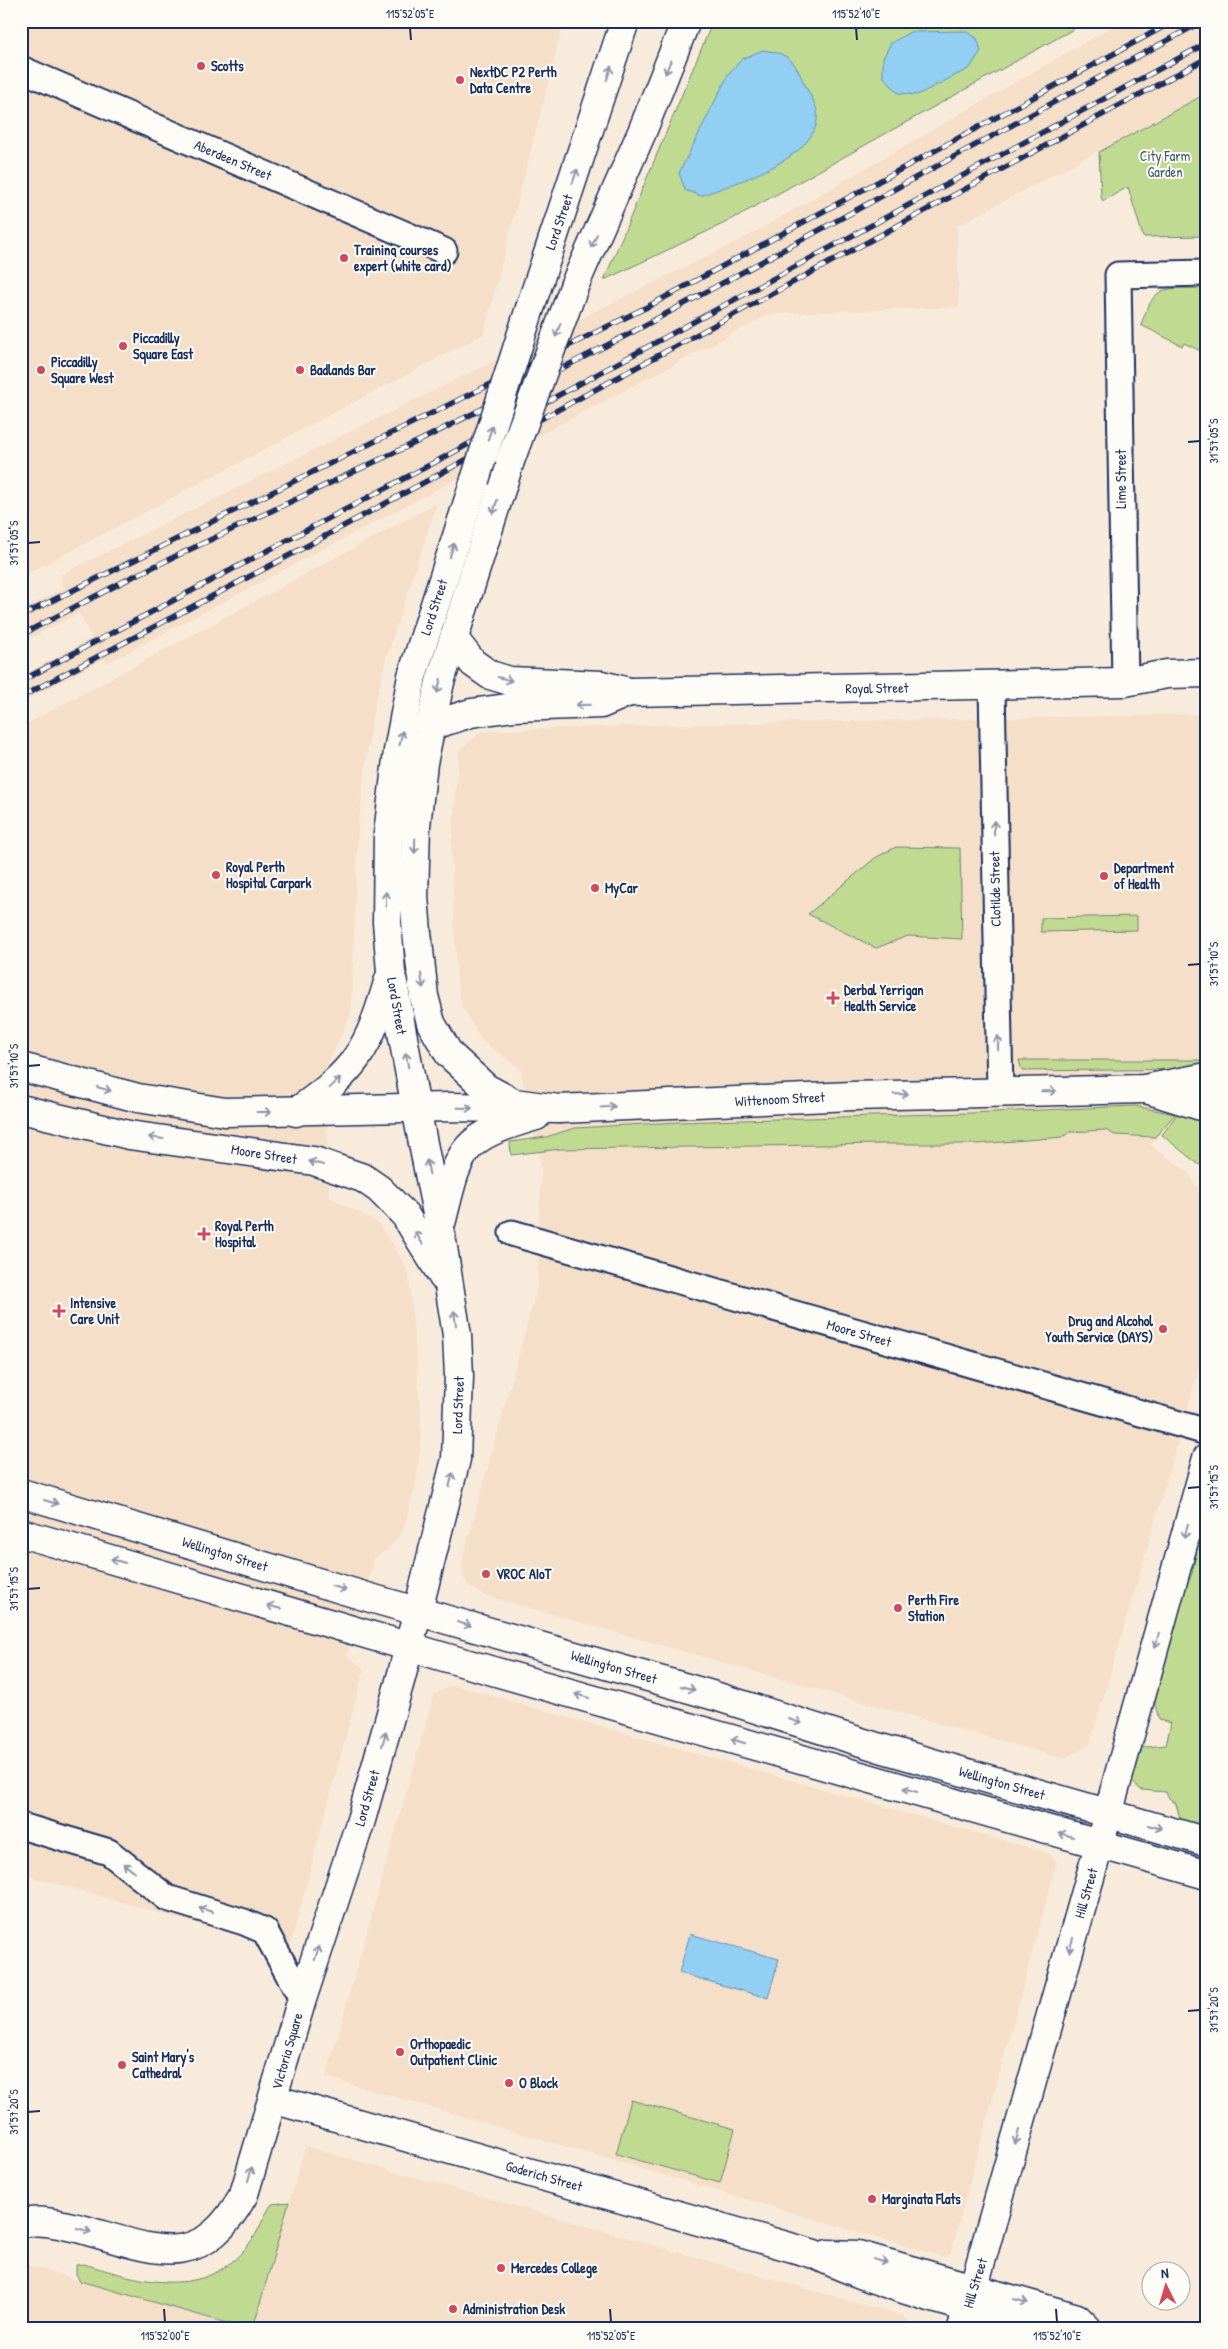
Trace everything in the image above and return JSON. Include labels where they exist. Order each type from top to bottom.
[{"type":"main road","name":"Lord Street","points":[[559,1109],[514,1103],[486,1088],[449,1054],[431,1023],[424,996],[419,963],[414,897],[416,826],[423,763],[440,682],[510,461],[575,284],[642,132],[686,21]]},
{"type":"main road","name":"Lord Street","points":[[302,1999],[361,1820],[418,1611],[456,1459],[459,1376],[451,1291],[391,972],[386,878],[388,834],[398,751],[412,676],[531,305],[625,22]]},
{"type":"main road","name":"Royal Street","points":[[454,639],[473,663],[490,674],[510,681],[602,685],[629,692],[1125,682],[1167,674],[1207,673]]},
{"type":"main road","name":"Royal Street","points":[[1125,682],[1175,691],[1207,690]]},
{"type":"main road","name":"Royal Street","points":[[430,726],[471,713],[514,707],[601,704],[629,692]]},
{"type":"main road","points":[[296,1112],[330,1088],[356,1060],[377,1022],[391,972]]},
{"type":"main road","points":[[21,1067],[147,1100],[225,1112],[416,1108]]},
{"type":"main road","name":"Wittenoom Street","points":[[416,1108],[559,1109],[852,1096],[1144,1089],[1207,1077]]},
{"type":"main road","name":"Wittenoom Street","points":[[1144,1089],[1207,1108]]},
{"type":"main road","name":"Moore Street","points":[[21,1109],[129,1135],[314,1162],[363,1178],[379,1188],[405,1215],[451,1291]]},
{"type":"main road","points":[[440,1229],[454,1170],[468,1146],[481,1136],[497,1128],[559,1109]]},
{"type":"main road","name":"Hill Street","points":[[968,2308],[1207,1458]]},
{"type":"main road","name":"Wellington Street","points":[[21,1494],[715,1696],[877,1747],[1207,1842]]},
{"type":"main road","points":[[21,1533],[408,1647],[1207,1875]]},
{"type":"main road","name":"Victoria Square","points":[[21,2223],[36,2220],[54,2222],[152,2249],[182,2249],[211,2238],[230,2218],[244,2194],[302,1999]]},
{"type":"main road","name":"Goderich Street","points":[[273,2100],[814,2254],[852,2273],[1041,2328]]},
{"type":"main road","name":"Goderich Street","points":[[968,2308],[1077,2318],[1087,2328]]},
{"type":"street","name":"Aberdeen Street","points":[[21,69],[444,251]]},
{"type":"street","name":"Lime Street","points":[[1125,682],[1118,275],[1207,273]]},
{"type":"street","name":"Clotilde Street","points":[[992,686],[1000,1092]]},
{"type":"street","name":"Moore Street","points":[[512,1233],[1207,1432]]},
{"type":"street","name":"Victoria Square","points":[[21,1826],[109,1852],[167,1898],[244,1922],[265,1932],[302,1999]]},
{"type":"shaded area","points":[[21,21],[564,21],[484,334],[21,577]]},
{"type":"shaded area","points":[[1122,21],[1207,21],[1207,93],[957,226],[959,307],[770,314],[107,663],[104,659],[21,703],[21,676],[92,638],[79,613],[21,643],[21,611],[64,588],[60,575],[748,236]]},
{"type":"shaded area","name":"Royal Perth Hospital","points":[[437,503],[386,659],[372,718],[358,826],[351,1014],[326,1068],[329,1197],[377,1222],[395,1247],[409,1275],[421,1414],[420,1450],[416,1484],[403,1531],[387,1551],[375,1557],[347,1655],[364,1669],[289,1950],[21,1874],[21,727]]},
{"type":"shaded area","points":[[1207,714],[1207,1085],[1150,1145],[1188,1172],[1207,1204],[1207,1342],[1090,1744],[1064,1759],[483,1595],[469,1586],[463,1576],[462,1561],[537,1288],[541,1165],[520,1068],[482,1041],[462,1007],[457,982],[451,850],[459,751],[482,731],[658,725]]},
{"type":"shaded area","points":[[454,1685],[1048,1853],[1057,1862],[951,2252],[944,2257],[326,2077],[434,1694]]},
{"type":"shaded area","name":"Mercedes College","points":[[305,2146],[903,2316],[917,2328],[253,2328]]},
{"type":"shaded area","points":[[21,2263],[80,2281],[244,2328],[21,2328]]},
{"type":"green space","points":[[713,21],[1088,21],[727,222],[604,280]]},
{"type":"green space","name":"City Farm Garden","points":[[1207,93],[1207,236],[1143,237],[1128,187],[1103,201],[1101,197],[1099,152]]},
{"type":"green space","points":[[1207,288],[1207,354],[1184,343],[1182,346],[1141,325],[1152,301],[1157,294],[1164,290]]},
{"type":"green space","points":[[896,847],[960,848],[962,939],[908,936],[876,948],[808,914],[875,858]]},
{"type":"green space","points":[[1137,916],[1137,930],[1041,932],[1041,918]]},
{"type":"green space","points":[[1019,1060],[1207,1060],[1207,1069],[1022,1071]]},
{"type":"green space","points":[[1135,1106],[1175,1114],[1155,1137],[1115,1135],[1105,1130],[1069,1132],[1063,1137],[978,1144],[560,1149],[511,1155],[510,1142],[546,1137],[575,1128],[679,1122]]},
{"type":"green space","points":[[1177,1114],[1191,1117],[1207,1125],[1207,1160],[1199,1165],[1162,1135]]},
{"type":"green space","points":[[1207,1530],[1207,1833],[1182,1825],[1176,1804],[1169,1798],[1166,1792],[1141,1790],[1129,1779],[1138,1748],[1166,1745],[1171,1723],[1159,1720],[1153,1696],[1182,1596],[1192,1574],[1199,1539]]},
{"type":"green space","points":[[631,2100],[735,2129],[720,2183],[616,2154]]},
{"type":"green space","points":[[289,2202],[253,2328],[244,2328],[80,2281],[76,2274],[76,2265],[84,2264],[128,2276],[171,2282],[192,2280],[212,2274],[231,2262],[249,2244],[272,2204]]},
{"type":"water","points":[[965,31],[977,38],[981,51],[970,68],[917,95],[898,93],[883,76],[883,58],[891,43],[910,32]]},
{"type":"water","points":[[763,50],[779,53],[790,59],[793,63],[816,108],[815,128],[806,142],[792,155],[774,166],[701,196],[685,190],[679,173],[729,73],[742,59]]},
{"type":"water","points":[[690,1934],[779,1959],[768,1998],[679,1973]]},
{"type":"railway","points":[[21,616],[649,306],[1174,21]]},
{"type":"railway","points":[[21,635],[134,576],[423,439],[627,335],[1203,21]]},
{"type":"railway","points":[[21,681],[441,459],[1207,43]]},
{"type":"railway","points":[[21,697],[279,561],[1207,58]]},
{"type":"place","name":"Scotts","points":[[201,66]]},
{"type":"place","name":"NextDC P2 Perth Data Centre","points":[[460,80]]},
{"type":"place","name":"Training courses expert (white card)","points":[[344,258]]},
{"type":"place","name":"Piccadilly Square East","points":[[123,346]]},
{"type":"place","name":"Piccadilly Square West","points":[[41,370]]},
{"type":"place","name":"Badlands Bar","points":[[300,370]]},
{"type":"place","name":"Royal Perth Hospital Carpark","points":[[216,875]]},
{"type":"place","name":"Department of Health","points":[[1104,876]]},
{"type":"place","name":"MyCar","points":[[595,888]]},
{"type":"place","name":"Derbal Yerrigan Health Service","points":[[833,998]]},
{"type":"place","name":"Royal Perth Hospital","points":[[204,1234]]},
{"type":"place","name":"Intensive Care Unit","points":[[59,1311]]},
{"type":"place","name":"Drug and Alcohol Youth Service (DAYS)","points":[[1163,1329]]},
{"type":"place","name":"VROC AIoT","points":[[486,1574]]},
{"type":"place","name":"Perth Fire Station","points":[[898,1608]]},
{"type":"place","name":"Orthopaedic Outpatient Clinic","points":[[400,2052]]},
{"type":"place","name":"Saint Mary's Cathedral","points":[[122,2065]]},
{"type":"place","name":"O Block","points":[[509,2083]]},
{"type":"place","name":"Marginata Flats","points":[[872,2199]]},
{"type":"place","name":"Mercedes College","points":[[501,2268]]},
{"type":"place","name":"Administration Desk","points":[[453,2309]]}]
